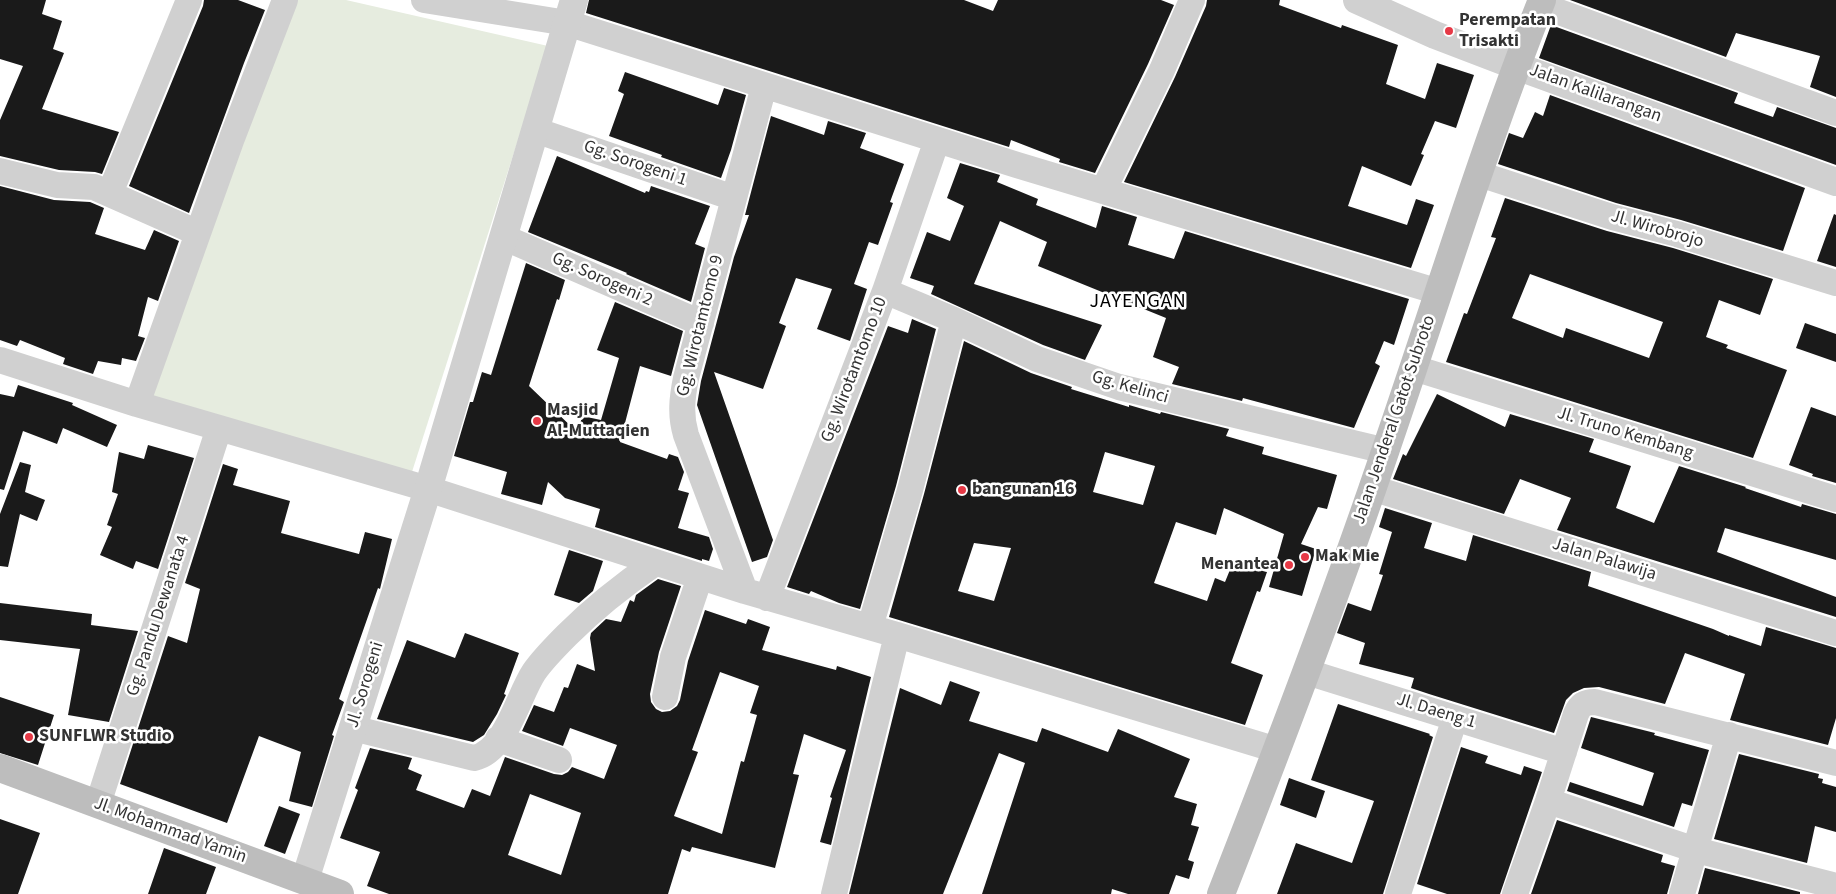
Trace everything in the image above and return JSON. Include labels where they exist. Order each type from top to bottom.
[{"type":"main road","name":"Jalan Jenderal Gatot Subroto","points":[[1222,894],[1307,672],[1386,450],[1516,66],[1541,3]]},
{"type":"main road","name":"Jl. Mohammad Yamin","points":[[0,768],[305,880],[335,893]]},
{"type":"street","points":[[110,193],[189,0]]},
{"type":"street","points":[[137,404],[232,138],[285,0]]},
{"type":"street","points":[[424,0],[570,12],[764,86],[1439,292]]},
{"type":"street","points":[[1103,191],[1162,70],[1192,0]]},
{"type":"street","name":"Jalan Kalilarangan","points":[[1357,0],[1435,35],[1516,66],[1836,182]]},
{"type":"street","points":[[1541,3],[1836,113]]},
{"type":"street","name":"Jl. Sorogeni","points":[[305,880],[428,489],[570,12]]},
{"type":"street","name":"Gg. Wirotamtomo 9","points":[[756,594],[682,422],[683,396],[764,86]]},
{"type":"street","name":"Gg. Sorogeni 1","points":[[535,130],[734,198]]},
{"type":"street","name":"Gg. Wirotamtomo 10","points":[[756,594],[885,292],[937,140]]},
{"type":"street","points":[[0,171],[57,185],[94,187],[198,233]]},
{"type":"street","name":"Jl. Wirobrojo","points":[[1480,174],[1612,217],[1677,234],[1836,283]]},
{"type":"street","name":"Gg. Sorogeni 2","points":[[503,237],[701,323]]},
{"type":"street","name":"Gg. Kelinci","points":[[885,292],[954,320],[1037,358],[1119,387],[1386,450]]},
{"type":"street","points":[[870,627],[910,490],[954,320]]},
{"type":"street","points":[[0,360],[137,404],[428,489],[700,577],[1277,750]]},
{"type":"street","name":"Jl. Truno Kembang","points":[[1414,368],[1836,499]]},
{"type":"street","name":"Gg. Pandu Dewanata 4","points":[[98,804],[219,428]]},
{"type":"street","name":"Jalan Palawija","points":[[1372,488],[1836,633]]},
{"type":"street","points":[[352,728],[474,758],[484,754],[498,739],[513,715],[538,667],[606,599],[655,563]]},
{"type":"street","points":[[665,697],[673,657],[700,577]]},
{"type":"street","points":[[834,894],[897,635]]},
{"type":"street","name":"Jl. Daeng 1","points":[[1307,672],[1564,752]]},
{"type":"street","points":[[1515,894],[1576,714],[1582,704],[1595,702],[1836,763]]},
{"type":"street","points":[[1398,894],[1455,718]]},
{"type":"street","points":[[1682,894],[1729,735]]},
{"type":"street","points":[[498,739],[559,760]]},
{"type":"street","points":[[1548,801],[1696,850],[1836,886]]},
{"type":"shaded area","points":[[295,0],[346,0],[548,46],[411,475],[149,398]]},
{"type":"building","points":[[0,0],[46,0],[42,14],[62,21],[53,49],[64,53],[42,109],[119,132],[102,174],[59,170],[0,156],[0,120],[23,66],[0,59]]},
{"type":"building","points":[[204,0],[238,0],[265,10],[189,213],[129,186]]},
{"type":"building","points":[[589,0],[964,0],[993,11],[998,0],[1161,0],[1174,5],[1148,64],[1095,173],[1059,162],[1060,159],[1011,140],[1009,147],[586,13]]},
{"type":"building","points":[[1207,0],[1280,0],[1279,5],[1341,28],[1342,25],[1398,45],[1386,84],[1425,99],[1437,63],[1474,75],[1456,128],[1435,121],[1421,154],[1424,155],[1411,186],[1362,166],[1348,206],[1407,225],[1416,199],[1434,205],[1411,268],[1124,182],[1175,77]]},
{"type":"building","points":[[1570,0],[1836,0],[1836,97],[1810,87],[1820,56],[1736,33],[1726,57]]},
{"type":"building","points":[[1551,25],[1738,93],[1734,103],[1773,117],[1777,107],[1836,128],[1836,165],[1539,58]]},
{"type":"building","points":[[625,72],[718,105],[724,88],[746,95],[721,178],[609,136],[624,94],[618,91]]},
{"type":"building","points":[[1550,95],[1805,188],[1783,251],[1681,220],[1616,203],[1498,164],[1509,133],[1523,138],[1535,112],[1543,116]]},
{"type":"building","points":[[771,116],[824,135],[828,121],[866,133],[860,148],[904,164],[890,202],[893,203],[878,245],[869,242],[854,284],[867,289],[850,341],[817,329],[832,289],[796,278],[779,323],[786,326],[763,389],[714,372],[773,540],[767,557],[752,562],[697,405],[701,381],[734,257],[749,215],[745,215]]},
{"type":"building","points":[[557,156],[645,193],[646,191],[649,192],[651,186],[710,206],[695,244],[705,248],[691,302],[528,232]]},
{"type":"building","points":[[960,163],[1000,175],[997,182],[1038,199],[1036,205],[1096,228],[1102,206],[1137,217],[1128,245],[1174,259],[1185,231],[1409,299],[1394,345],[1384,341],[1375,363],[1380,366],[1354,428],[1243,398],[1242,401],[1172,384],[1179,367],[1153,357],[1166,318],[1038,266],[1047,242],[1000,221],[974,284],[1102,325],[1085,360],[1043,345],[931,294],[934,286],[910,278],[927,232],[950,241],[964,206],[947,198]]},
{"type":"building","points":[[0,186],[54,200],[90,202],[104,208],[95,234],[145,250],[154,230],[179,241],[158,301],[148,297],[138,336],[145,338],[136,361],[122,358],[121,365],[98,361],[93,374],[63,364],[65,358],[20,340],[17,346],[0,340]]},
{"type":"building","points":[[1505,198],[1607,231],[1673,248],[1773,279],[1760,315],[1719,300],[1706,337],[1728,345],[1726,348],[1787,370],[1753,458],[1446,362],[1464,313],[1467,314],[1496,238],[1491,237]],"holes":[[[1530,274],[1663,322],[1649,358],[1566,328],[1563,338],[1512,318]]]},
{"type":"building","points":[[1834,214],[1836,215],[1836,267],[1817,261]]},
{"type":"building","points":[[526,263],[565,280],[529,386],[578,433],[582,416],[601,420],[619,358],[597,350],[615,302],[683,331],[671,376],[640,366],[620,442],[667,459],[669,454],[678,457],[684,472],[678,490],[689,493],[678,528],[709,537],[713,549],[709,561],[702,559],[702,561],[595,527],[600,509],[565,498],[548,482],[542,505],[501,494],[507,472],[454,456],[470,402],[473,402],[482,372],[491,375]]},
{"type":"building","points":[[912,319],[936,329],[896,486],[860,609],[839,603],[811,591],[809,594],[787,587],[888,326],[908,333]]},
{"type":"building","points":[[1805,323],[1836,334],[1836,362],[1796,348]]},
{"type":"building","points":[[964,341],[1031,373],[1072,387],[1071,389],[1129,407],[1129,405],[1160,414],[1161,412],[1229,429],[1226,436],[1264,447],[1262,454],[1337,475],[1327,509],[1318,507],[1301,544],[1316,549],[1302,596],[1269,587],[1284,534],[1224,508],[1216,535],[1176,522],[1154,583],[1207,601],[1215,578],[1225,582],[1234,560],[1267,572],[1260,592],[1257,591],[1231,663],[1263,675],[1245,725],[889,617],[924,494]],"holes":[[[1105,452],[1155,466],[1143,505],[1093,492]],[[974,543],[1011,548],[994,601],[958,591]]]},
{"type":"building","points":[[18,385],[73,403],[72,405],[117,425],[107,447],[63,428],[57,444],[23,431],[4,490],[0,489],[0,394],[14,397]]},
{"type":"building","points":[[1437,394],[1505,427],[1510,414],[1594,439],[1589,452],[1631,466],[1616,508],[1654,523],[1679,466],[1801,507],[1802,504],[1836,514],[1836,560],[1725,528],[1717,552],[1836,597],[1836,617],[1557,530],[1571,498],[1520,479],[1504,514],[1393,479],[1403,454],[1406,456]]},
{"type":"building","points":[[1811,407],[1836,416],[1836,483],[1812,476],[1813,474],[1789,465]]},
{"type":"building","points":[[148,445],[194,458],[158,569],[136,561],[133,569],[100,555],[112,527],[107,525],[118,494],[112,492],[119,452],[144,459]]},
{"type":"building","points":[[20,462],[31,465],[25,492],[45,500],[37,521],[20,514],[8,567],[0,566],[0,514]]},
{"type":"building","points":[[223,464],[238,469],[233,485],[290,501],[281,533],[359,554],[365,532],[392,539],[380,589],[378,588],[339,699],[344,702],[332,735],[334,736],[312,807],[289,801],[301,752],[259,736],[227,823],[120,784],[168,636],[187,643],[200,589],[185,583]]},
{"type":"building","points":[[1385,508],[1432,523],[1424,548],[1466,561],[1473,535],[1591,572],[1588,586],[1761,646],[1766,627],[1836,648],[1836,718],[1828,745],[1730,720],[1745,674],[1685,653],[1665,704],[1599,687],[1584,688],[1573,693],[1566,700],[1554,733],[1411,688],[1414,678],[1359,664],[1365,643],[1337,633],[1348,603],[1371,611],[1383,575],[1379,574],[1392,532],[1379,527]]},
{"type":"building","points":[[569,550],[603,561],[593,591],[579,603],[554,595]]},
{"type":"building","points":[[658,579],[681,586],[659,652],[650,694],[651,702],[656,709],[662,712],[670,711],[677,706],[680,700],[688,661],[705,610],[746,624],[748,619],[770,627],[762,650],[836,670],[837,666],[871,677],[831,845],[820,842],[832,798],[830,797],[846,750],[804,734],[793,774],[799,775],[775,868],[692,847],[690,852],[682,849],[668,894],[389,894],[367,886],[380,852],[340,838],[358,790],[355,788],[370,748],[412,758],[408,769],[422,775],[416,790],[464,808],[472,789],[490,796],[505,757],[554,774],[562,775],[572,767],[604,779],[617,745],[570,728],[563,746],[522,731],[534,705],[554,712],[564,687],[568,688],[577,664],[595,671],[590,638],[591,633],[606,619],[621,622],[630,600],[634,602],[636,595]],"holes":[[[720,672],[759,686],[750,713],[757,715],[744,762],[741,761],[722,834],[674,816],[698,752],[692,750]],[[530,794],[581,813],[561,875],[508,855]]]},
{"type":"building","points":[[0,603],[92,614],[91,625],[138,631],[109,722],[68,715],[80,649],[0,640]]},
{"type":"building","points":[[465,633],[519,653],[504,694],[506,695],[484,735],[473,742],[377,719],[407,640],[455,658]]},
{"type":"building","points":[[950,681],[980,692],[969,721],[1037,742],[1042,728],[1108,752],[1118,729],[1190,759],[1174,797],[1197,804],[1191,825],[1199,827],[1188,860],[1194,862],[1189,879],[1176,875],[1169,894],[1128,894],[1112,889],[1111,894],[982,894],[1025,763],[999,753],[943,894],[849,894],[900,688],[941,705]]},
{"type":"building","name":"SUNFLWR Studio","points":[[0,697],[54,715],[38,765],[0,753]]},
{"type":"building","points":[[1338,704],[1430,734],[1433,737],[1383,894],[1277,894],[1296,843],[1352,863],[1374,801],[1311,780]]},
{"type":"building","points":[[1591,717],[1655,733],[1654,735],[1709,750],[1692,806],[1682,803],[1674,827],[1567,791],[1570,782],[1643,806],[1654,773],[1581,748]]},
{"type":"building","points":[[1461,747],[1488,756],[1485,763],[1521,775],[1524,766],[1542,772],[1500,894],[1447,894],[1417,884]]},
{"type":"building","points":[[1739,754],[1819,774],[1818,778],[1823,779],[1822,783],[1836,787],[1836,832],[1815,826],[1807,863],[1714,839]]},
{"type":"building","points":[[1289,778],[1325,791],[1316,818],[1280,805]]},
{"type":"building","points":[[279,806],[300,814],[285,854],[264,846]]},
{"type":"building","points":[[0,819],[40,833],[18,894],[0,894]]},
{"type":"building","points":[[1557,820],[1663,855],[1661,862],[1675,866],[1667,894],[1531,894]]},
{"type":"building","points":[[164,848],[216,867],[206,894],[148,894]]},
{"type":"building","points":[[1705,868],[1800,892],[1800,894],[1698,894]]},
{"type":"place","name":"Perempatan Trisakti","points":[[1449,31]]},
{"type":"place","name":"Masjid Al-Muttaqien","points":[[537,421]]},
{"type":"place","name":"bangunan 16","points":[[962,490]]},
{"type":"place","name":"Mak Mie","points":[[1305,557]]},
{"type":"place","name":"Menantea","points":[[1289,565]]},
{"type":"place","name":"SUNFLWR Studio","points":[[29,737]]},
{"type":"district","name":"JAYENGAN","points":[[1138,303]]}]
